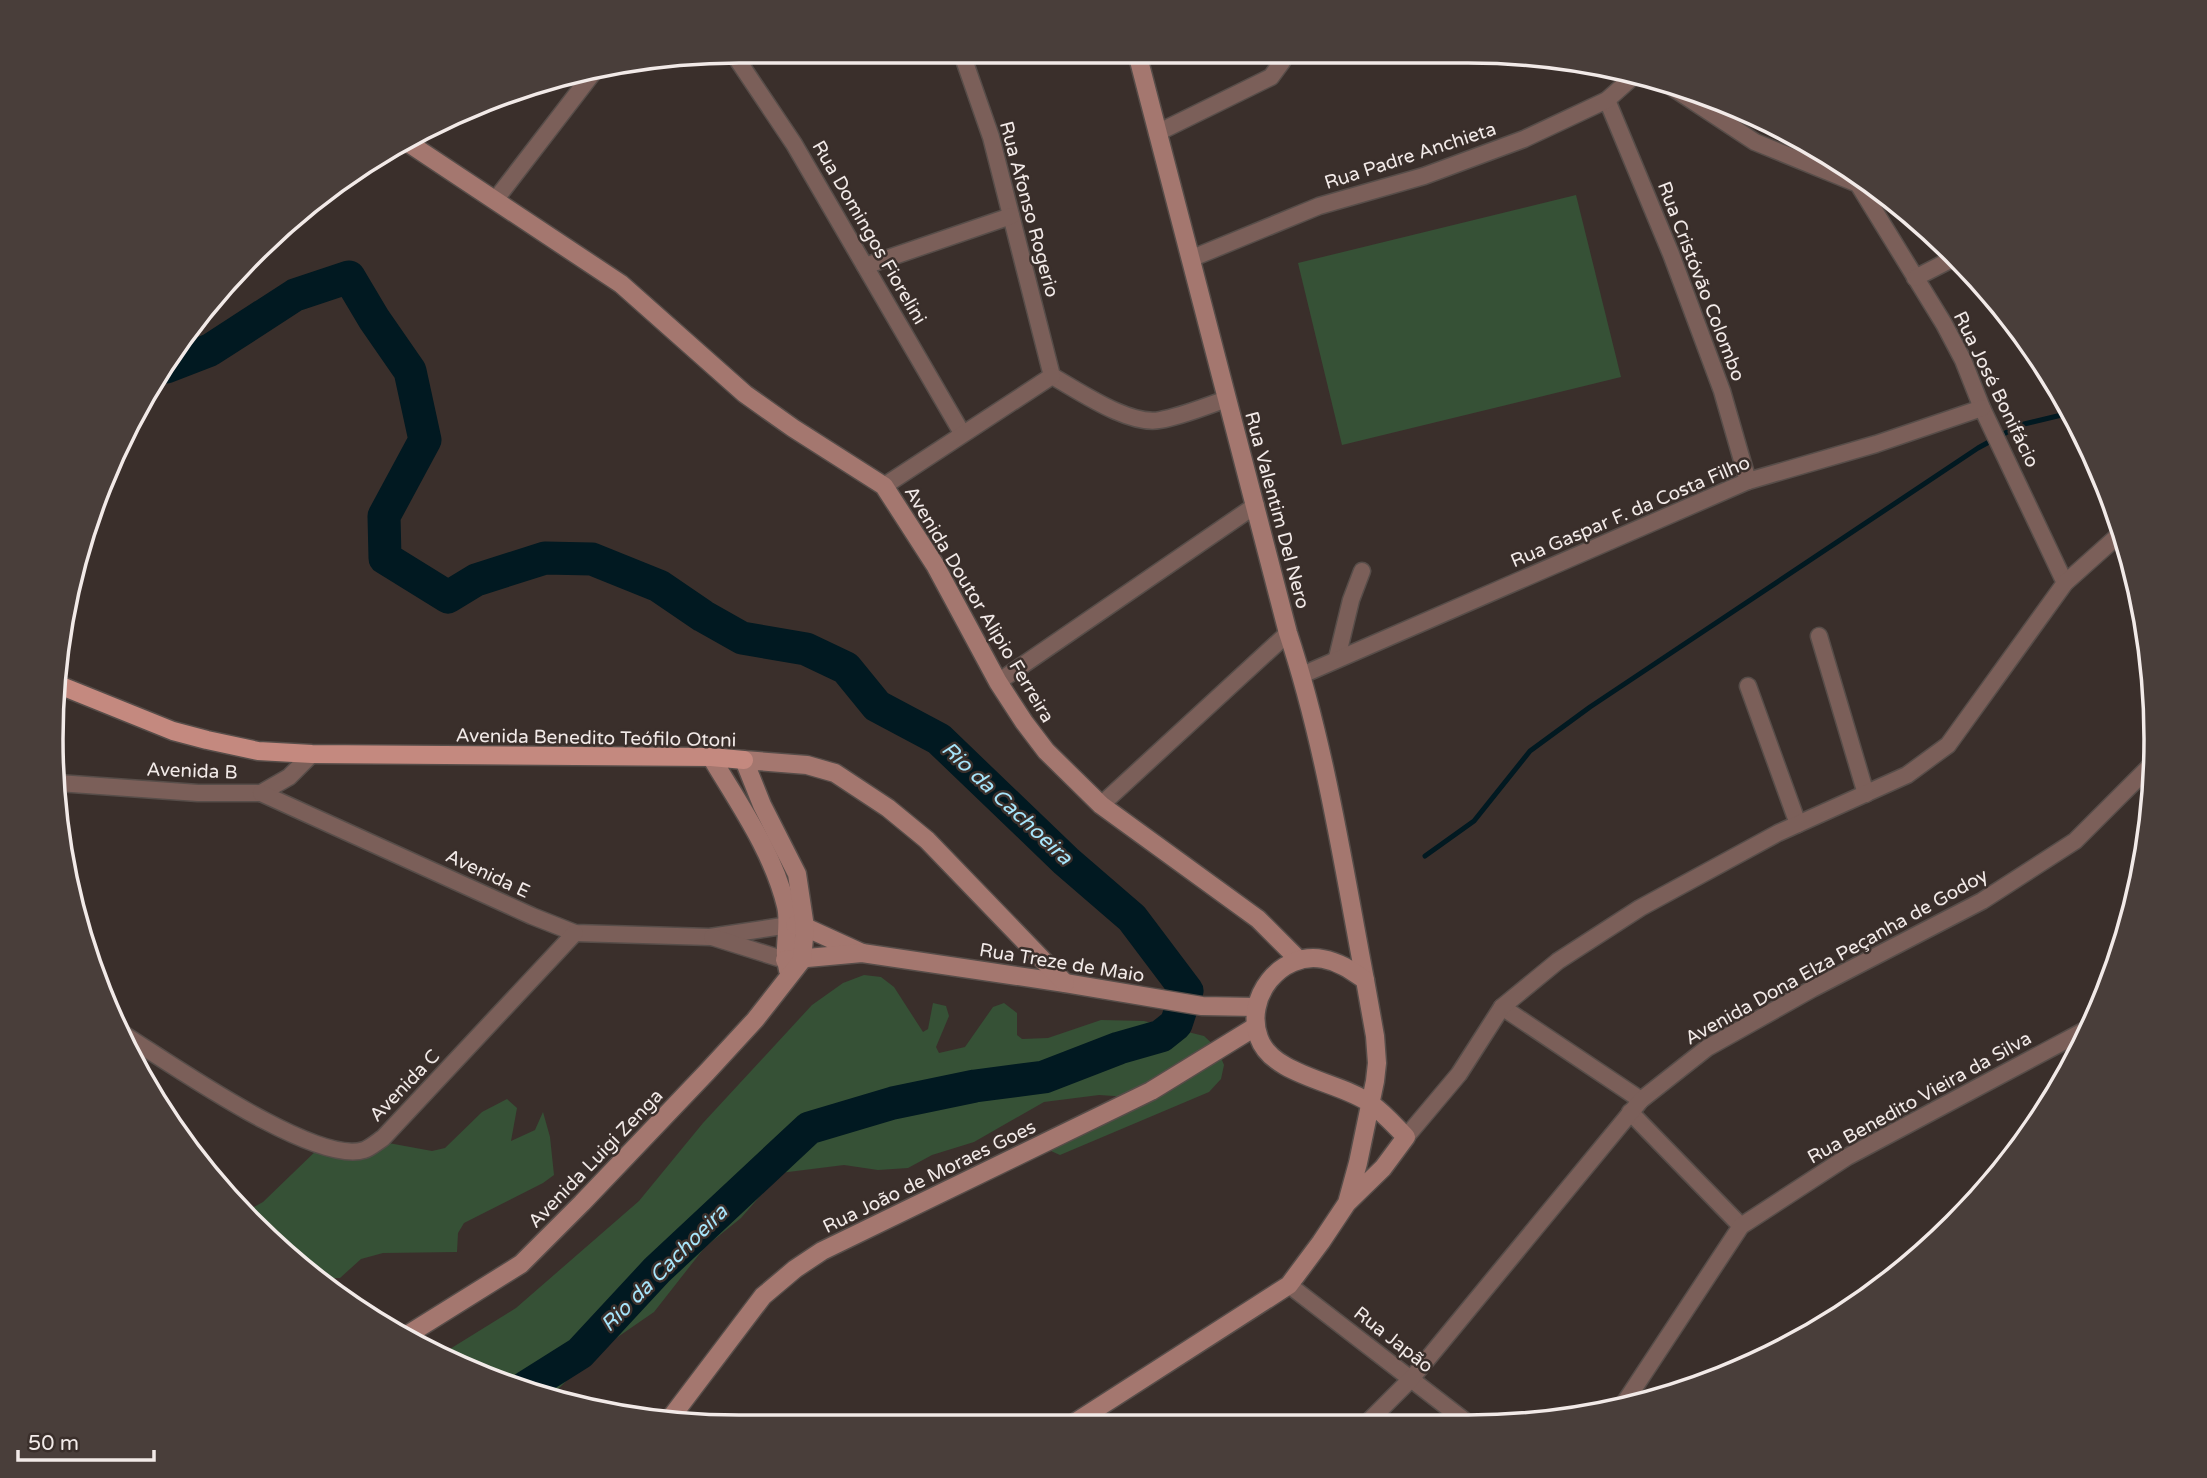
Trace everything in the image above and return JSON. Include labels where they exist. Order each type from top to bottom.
[{"type":"main road","name":"Rua Valentim Del Nero","points":[[1140,63],[1302,675],[1336,824],[1365,980]]},
{"type":"main road","name":"Avenida Doutor Alipio Ferreira","points":[[414,147],[621,284],[745,394],[884,486],[935,565],[998,682],[1046,751],[1101,805],[1258,919],[1300,960]]},
{"type":"main road","name":"Avenida Benedito Teófilo Otoni","points":[[65,687],[173,731],[258,751],[312,754],[710,757],[807,765],[835,772],[888,808],[928,840],[1065,983]]},
{"type":"main road","points":[[710,757],[775,869],[786,906],[797,926]]},
{"type":"main road","points":[[744,760],[762,805],[797,874],[797,926],[792,966]]},
{"type":"main road","name":"Rua Treze de Maio","points":[[797,926],[862,953],[1202,1006],[1256,1007]]},
{"type":"main road","name":"Rua Treze de Maio","points":[[792,966],[862,953]]},
{"type":"main road","points":[[1092,1415],[1289,1285],[1347,1203],[1383,1168],[1406,1137],[1370,1103],[1286,1067],[1266,1051],[1259,1041],[1255,1027],[1256,1007],[1264,986],[1279,970],[1300,960],[1321,958],[1341,964],[1365,980],[1377,1063],[1370,1103],[1358,1163],[1347,1203]]},
{"type":"main road","name":"Avenida Luigi Zenga","points":[[414,1331],[521,1264],[698,1083],[755,1020],[792,966]]},
{"type":"main road","name":"Rua João de Moraes Goes","points":[[675,1412],[763,1296],[822,1251],[1151,1091],[1255,1027]]},
{"type":"street","name":"Rua Domingos Fiorelini","points":[[740,63],[794,144],[962,433]]},
{"type":"street","name":"Rua Afonso Rogerio","points":[[965,63],[991,137],[1052,376]]},
{"type":"street","points":[[1157,133],[1271,77],[1279,63]]},
{"type":"street","points":[[496,199],[585,81]]},
{"type":"street","name":"Rua Padre Anchieta","points":[[1190,259],[1319,206],[1424,176],[1524,139],[1607,100],[1627,82]]},
{"type":"street","name":"Rua Cristóvão Colombo","points":[[1607,100],[1671,254],[1723,391],[1748,481]]},
{"type":"street","name":"Rua José Bonifácio","points":[[1695,103],[1755,142],[1836,172]]},
{"type":"street","name":"Rua José Bonifácio","points":[[1867,194],[1951,336],[2065,583]]},
{"type":"street","points":[[865,266],[1011,216]]},
{"type":"street","points":[[1915,278],[1947,262]]},
{"type":"street","points":[[884,486],[1052,376],[1114,410],[1146,421],[1160,420],[1227,399]]},
{"type":"street","name":"Rua Gaspar F. da Costa Filho","points":[[1302,675],[1748,481],[1876,444],[1982,408]]},
{"type":"street","points":[[998,682],[1256,505]]},
{"type":"street","points":[[1406,1137],[1459,1073],[1502,1007],[1558,961],[1640,908],[1798,824],[1908,775],[1948,745],[2065,583],[2113,540]]},
{"type":"street","points":[[1337,658],[1351,600],[1362,571]]},
{"type":"street","points":[[1101,805],[1289,633]]},
{"type":"street","points":[[1819,636],[1866,794]]},
{"type":"street","points":[[1748,686],[1798,824]]},
{"type":"street","name":"Avenida B","points":[[64,783],[198,793],[261,793],[289,777],[312,754]]},
{"type":"street","name":"Avenida Dona Elza Peçanha de Godoy","points":[[1375,1415],[1411,1379],[1636,1106],[1707,1048],[1812,989],[1982,901],[2075,841],[2143,773]]},
{"type":"street","name":"Avenida E","points":[[261,793],[368,839],[531,916],[575,933],[710,936],[797,926]]},
{"type":"street","name":"Avenida C","points":[[135,1041],[292,1135],[325,1148],[364,1150],[383,1138],[575,933]]},
{"type":"street","name":"Avenida E","points":[[710,936],[792,966]]},
{"type":"street","points":[[1502,1007],[1636,1106],[1741,1226]]},
{"type":"street","name":"Rua Benedito Vieira da Silva","points":[[1629,1395],[1741,1226],[1847,1157],[2075,1035]]},
{"type":"street","name":"Rua Japão","points":[[1289,1285],[1458,1415]]},
{"type":"green space","points":[[1576,195],[1621,377],[1342,445],[1298,263]]},
{"type":"green space","points":[[864,975],[881,977],[894,987],[923,1032],[928,1029],[933,1003],[946,1006],[949,1016],[936,1047],[939,1053],[965,1047],[993,1007],[1004,1003],[1017,1013],[1017,1035],[1022,1039],[1048,1038],[1101,1020],[1144,1021],[1204,1036],[1217,1048],[1224,1065],[1221,1079],[1209,1092],[1060,1155],[1051,1151],[1057,1139],[1129,1097],[1099,1095],[1044,1102],[974,1142],[932,1155],[908,1168],[878,1170],[844,1165],[780,1173],[741,1218],[705,1247],[654,1312],[596,1352],[557,1390],[480,1364],[449,1349],[516,1308],[639,1201],[703,1123],[812,1005],[843,983]]},
{"type":"green space","points":[[507,1099],[517,1108],[511,1141],[535,1130],[543,1112],[550,1137],[554,1175],[464,1223],[458,1233],[457,1252],[383,1253],[361,1259],[340,1278],[332,1278],[293,1247],[252,1208],[263,1202],[321,1146],[383,1142],[432,1151],[445,1148],[482,1112]]},
{"type":"waterway","name":"Rio da Cachoeira","points":[[177,363],[210,350],[295,295],[349,277],[410,371],[425,440],[384,516],[385,558],[448,597],[476,580],[545,558],[592,559],[659,586],[742,638],[806,649],[846,668],[877,706],[939,739],[1066,861],[1132,918],[1187,991],[1176,1024],[1161,1036],[1119,1048],[1044,1077],[975,1086],[893,1103],[809,1128],[657,1270],[580,1353],[533,1382]]},
{"type":"waterway","points":[[1425,856],[1474,821],[1530,751],[1590,707],[1978,448],[2020,425],[2061,415]]}]
